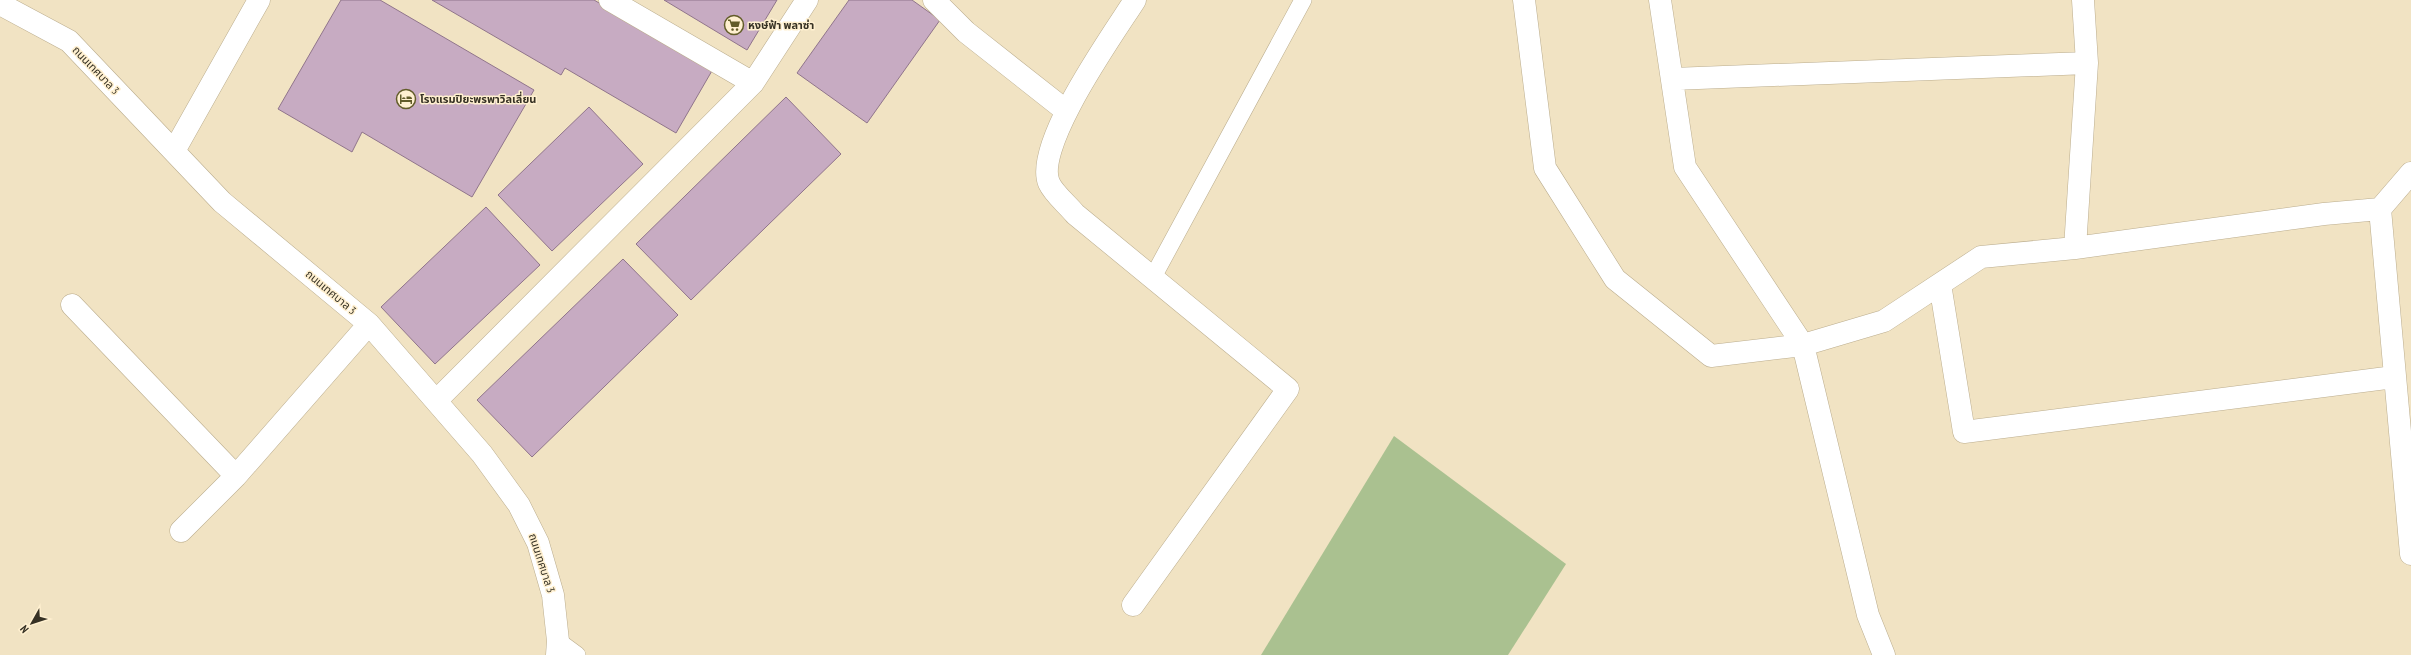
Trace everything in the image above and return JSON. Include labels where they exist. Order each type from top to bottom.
[{"type":"street","points":[[174,152],[259,0]]},
{"type":"street","points":[[610,0],[753,83]]},
{"type":"street","points":[[436,400],[753,83],[807,0]]},
{"type":"street","points":[[934,0],[966,32],[1065,110]]},
{"type":"street","points":[[1132,605],[1288,390],[1153,277],[1074,214],[1049,182],[1048,155],[1065,110],[1135,0]]},
{"type":"street","points":[[1524,0],[1545,168],[1615,279],[1711,356],[1803,345],[1884,321],[1981,257],[2075,248],[2324,214],[2380,209],[2411,174]]},
{"type":"street","points":[[1660,0],[1685,167],[1803,345],[1868,615],[1884,655]]},
{"type":"street","points":[[2075,248],[2087,63],[2083,0]]},
{"type":"street","name":"ถนนเทศบาล 3","points":[[0,4],[70,41],[222,202],[368,324],[436,400],[482,454],[519,506],[538,543],[554,595],[557,648]]},
{"type":"street","points":[[1673,79],[2087,63]]},
{"type":"street","points":[[2380,209],[2411,554]]},
{"type":"street","points":[[1940,284],[1964,432],[2394,376]]},
{"type":"street","points":[[72,305],[236,476]]},
{"type":"street","points":[[182,531],[236,476],[368,324]]},
{"type":"lane","points":[[1153,277],[1303,0]]},
{"type":"lane","points":[[557,648],[577,655]]},
{"type":"green space","points":[[1394,436],[1566,564],[1508,655],[1261,655]]},
{"type":"building","name":"โรงแรมปิยะพรพาวิลเลี่ยน","points":[[341,0],[380,0],[534,90],[472,197],[362,132],[352,152],[278,109]]},
{"type":"building","points":[[432,0],[594,0],[713,69],[676,133],[565,68],[561,75]]},
{"type":"building","name":"หงษ์ฟ้า พลาซ่า","points":[[664,0],[777,0],[747,50]]},
{"type":"building","points":[[849,0],[912,0],[940,20],[867,123],[797,73]]},
{"type":"building","points":[[786,97],[841,154],[691,300],[636,244]]},
{"type":"building","points":[[589,107],[643,164],[552,251],[498,195]]},
{"type":"building","points":[[486,207],[540,265],[435,364],[381,307]]},
{"type":"building","points":[[623,259],[678,315],[532,457],[477,400]]},
{"type":"place","name":"หงษ์ฟ้า พลาซ่า","points":[[734,25]]},
{"type":"place","name":"โรงแรมปิยะพรพาวิลเลี่ยน","points":[[406,99]]}]
